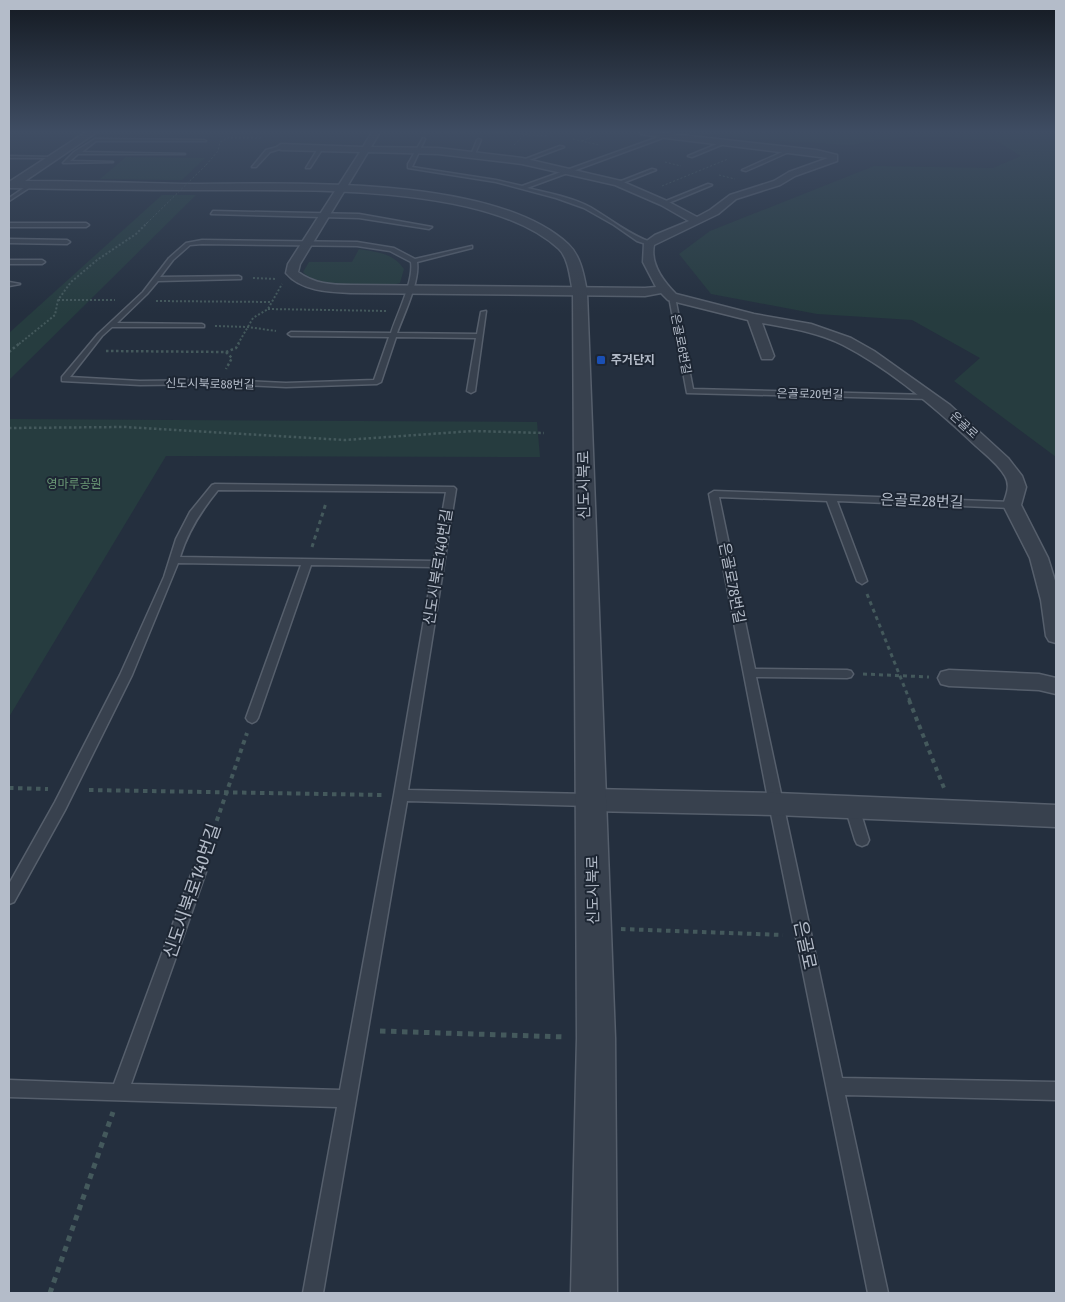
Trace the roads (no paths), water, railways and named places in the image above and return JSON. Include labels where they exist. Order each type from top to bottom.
[{"type":"street","points":[[338,193],[294,264],[292,273],[299,280],[331,288],[580,292]]},
{"type":"street","name":"신도시북로","points":[[391,193],[436,197],[506,213],[542,230],[564,247],[575,265],[580,292],[596,1038],[594,1293]]},
{"type":"street","points":[[640,193],[697,221]]},
{"type":"street","points":[[668,293],[650,268],[645,253],[648,243],[697,221],[714,212],[733,198],[748,193]]},
{"type":"street","name":"은골로","points":[[580,292],[668,293],[754,318],[806,327],[846,341],[869,354],[931,397],[1002,461],[1014,476],[1017,487],[1012,505]]},
{"type":"street","points":[[754,318],[767,356]]},
{"type":"street","points":[[1012,505],[1039,558],[1051,600],[1056,636]]},
{"type":"street","points":[[949,678],[1039,682],[1056,686]]},
{"type":"street","points":[[591,800],[776,804],[1056,816]]},
{"type":"lane","points":[[542,193],[586,207],[639,240],[648,243]]},
{"type":"lane","points":[[664,203],[689,193]]},
{"type":"lane","points":[[213,213],[381,218],[429,227]]},
{"type":"lane","points":[[9,224],[86,225]]},
{"type":"lane","points":[[9,241],[67,242]]},
{"type":"lane","name":"신도시북로88번길","points":[[202,242],[374,245],[392,249],[414,261],[415,268],[409,290],[378,382],[286,385],[65,380],[100,335],[138,301],[154,278],[188,244],[202,242]]},
{"type":"lane","points":[[414,261],[470,247]]},
{"type":"lane","points":[[9,262],[42,262]]},
{"type":"lane","points":[[154,278],[239,278]]},
{"type":"lane","points":[[9,284],[17,284]]},
{"type":"lane","name":"은골로6번길","points":[[668,293],[690,391]]},
{"type":"lane","points":[[471,391],[484,312]]},
{"type":"lane","points":[[112,325],[202,326]]},
{"type":"lane","points":[[291,334],[480,336]]},
{"type":"lane","name":"은골로20번길","points":[[690,391],[931,397]]},
{"type":"lane","name":"신도시북로140번길","points":[[9,897],[68,789],[126,675],[175,560],[181,539],[196,512],[215,486],[451,489],[401,795],[313,1293]]},
{"type":"lane","name":"은골로28번길","points":[[714,494],[1012,505]]},
{"type":"lane","name":"은골로78번길","points":[[714,494],[776,804]]},
{"type":"lane","points":[[832,498],[862,582]]},
{"type":"lane","points":[[175,560],[439,564]]},
{"type":"lane","points":[[252,718],[307,562]]},
{"type":"lane","points":[[750,672],[847,674]]},
{"type":"lane","points":[[401,795],[591,800]]},
{"type":"lane","name":"은골로","points":[[776,804],[878,1293]]},
{"type":"lane","points":[[852,807],[862,840]]},
{"type":"lane","name":"신도시북로140번길","points":[[120,1092],[199,872]]},
{"type":"lane","points":[[835,1086],[1056,1091]]},
{"type":"lane","points":[[9,1089],[347,1100]]},
{"type":"place","name":"주거단지","points":[[601,360]]},
{"type":"park label","name":"영마루공원","points":[[74,484]]}]
